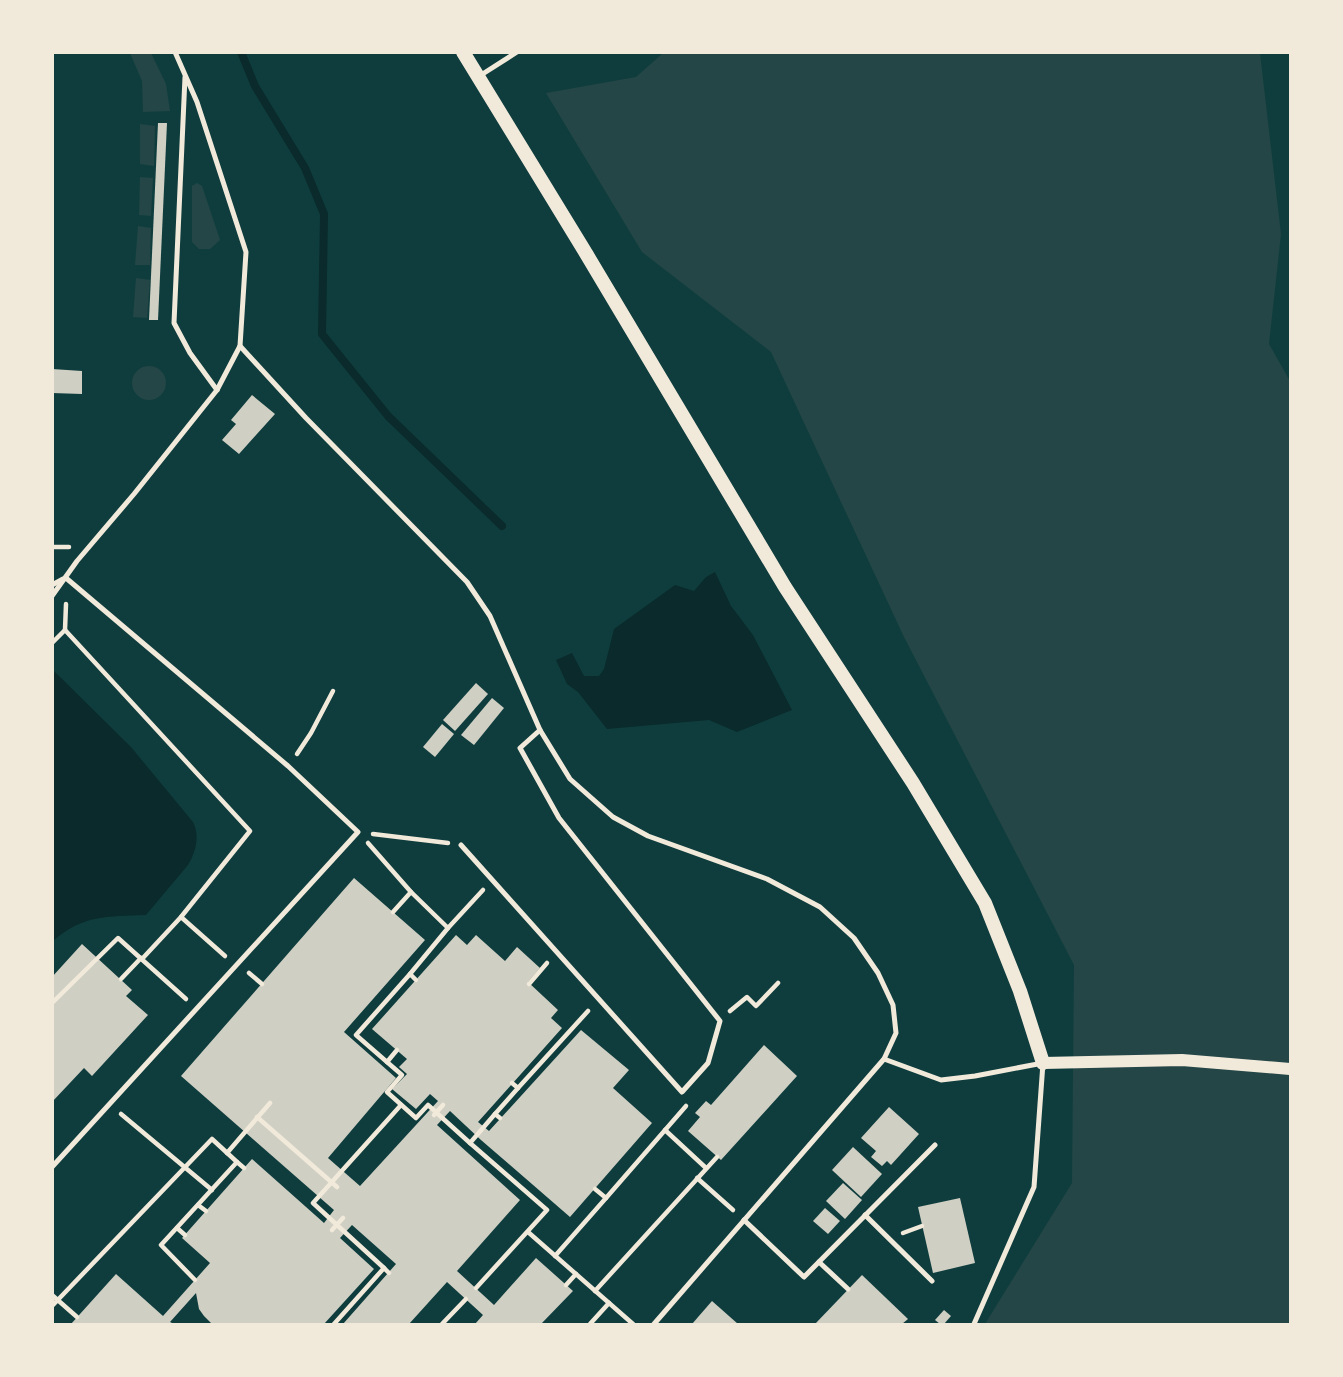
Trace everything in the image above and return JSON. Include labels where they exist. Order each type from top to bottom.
[{"type":"main road","points":[[463,52],[785,587],[913,783],[985,903],[1020,991],[1043,1063]]},
{"type":"street","points":[[1043,1063],[1182,1060],[1290,1069]]},
{"type":"lane","points":[[52,596],[77,561],[217,390],[240,346],[246,252],[197,102],[175,52]]},
{"type":"lane","points":[[478,77],[517,52]]},
{"type":"lane","points":[[185,74],[174,323],[190,353],[217,390]]},
{"type":"lane","points":[[240,346],[306,418],[467,582],[489,616],[540,730],[570,779],[612,817],[648,836],[767,879],[820,907],[854,938],[878,973],[893,1005],[895,1032],[884,1059],[654,1325]]},
{"type":"lane","points":[[52,585],[66,578]]},
{"type":"lane","points":[[52,1167],[358,832],[288,766],[66,578]]},
{"type":"lane","points":[[461,845],[682,1092],[708,1063],[720,1021],[559,818],[520,748],[540,730]]},
{"type":"lane","points":[[884,1059],[941,1080],[1043,1063],[1034,1187],[974,1325]]},
{"type":"lane","points":[[744,1220],[804,1277],[935,1145]]},
{"type":"lane","points":[[864,1215],[932,1281]]},
{"type":"lane","points":[[818,1262],[848,1289]]},
{"type":"path","points":[[52,643],[65,631],[250,831],[181,917],[121,979]]},
{"type":"path","points":[[288,766],[311,733],[333,691]]},
{"type":"path","points":[[358,832],[461,845]]},
{"type":"path","points":[[358,832],[411,892],[448,928]]},
{"type":"path","points":[[476,1288],[547,1210],[435,1114],[428,1105],[416,1118],[386,1092],[401,1075],[356,1035],[493,880]]},
{"type":"path","points":[[393,912],[411,892]]},
{"type":"path","points":[[181,917],[236,966]]},
{"type":"path","points":[[52,1003],[118,938],[197,1009]]},
{"type":"path","points":[[529,984],[557,951]]},
{"type":"path","points":[[410,974],[416,980]]},
{"type":"path","points":[[720,1021],[747,997],[756,1006],[778,983]]},
{"type":"path","points":[[470,1143],[498,1116],[518,1088],[599,999]]},
{"type":"path","points":[[387,1062],[397,1050]]},
{"type":"path","points":[[512,1083],[518,1088]]},
{"type":"path","points":[[555,1256],[691,1100]]},
{"type":"path","points":[[227,1153],[270,1103]]},
{"type":"path","points":[[110,1104],[212,1190]]},
{"type":"path","points":[[389,1273],[313,1203],[334,1185],[401,1105]]},
{"type":"path","points":[[435,1114],[443,1105]]},
{"type":"path","points":[[257,1117],[334,1185]]},
{"type":"path","points":[[665,1130],[706,1168]]},
{"type":"path","points":[[52,1306],[212,1139],[244,1168]]},
{"type":"path","points":[[595,1291],[717,1157]]},
{"type":"path","points":[[195,1280],[161,1245],[237,1162]]},
{"type":"path","points":[[697,1178],[744,1220]]},
{"type":"path","points":[[595,1189],[606,1198]]},
{"type":"path","points":[[198,1205],[206,1212]]},
{"type":"path","points":[[332,1230],[343,1218]]},
{"type":"path","points":[[177,1228],[185,1235]]},
{"type":"path","points":[[528,1232],[633,1325]]},
{"type":"path","points":[[334,1325],[384,1268]]},
{"type":"path","points":[[566,1285],[576,1274]]},
{"type":"path","points":[[52,1295],[77,1317]]},
{"type":"path","points":[[442,1325],[466,1299]]},
{"type":"path","points":[[590,1325],[609,1303]]},
{"type":"path","points":[[341,1306],[346,1310]]},
{"type":"shaded area","points":[[130,53],[151,53],[166,84],[170,111],[143,112],[142,81]]},
{"type":"shaded area","points":[[663,53],[1260,53],[1281,234],[1269,344],[1290,381],[1290,1324],[985,1324],[1072,1183],[1074,965],[904,637],[771,352],[642,252],[546,93],[636,77]]},
{"type":"shaded area","points":[[140,124],[155,126],[154,166],[140,164]]},
{"type":"shaded area","points":[[140,177],[153,178],[151,216],[139,215]]},
{"type":"shaded area","points":[[197,183],[202,186],[220,240],[210,249],[199,249],[192,242],[192,186]]},
{"type":"shaded area","points":[[138,226],[151,228],[150,265],[135,265]]},
{"type":"shaded area","points":[[136,278],[150,280],[147,318],[133,317]]},
{"type":"shaded area","points":[[149,366],[161,371],[166,383],[161,395],[149,400],[137,395],[132,383],[137,371]]},
{"type":"shaded area","points":[[715,572],[731,606],[753,635],[792,710],[737,732],[709,720],[607,729],[578,692],[567,684],[556,660],[572,653],[584,676],[599,676],[604,669],[614,629],[675,585],[694,591],[706,577]]},
{"type":"shaded area","points":[[53,670],[131,747],[193,822],[197,838],[188,865],[146,915],[86,921],[53,941]]},
{"type":"building","points":[[158,123],[167,123],[158,320],[149,320]]},
{"type":"building","points":[[52,369],[82,371],[82,394],[52,393]]},
{"type":"building","points":[[252,395],[275,414],[239,454],[222,440],[236,424],[231,420]]},
{"type":"building","points":[[476,683],[488,694],[455,731],[443,720]]},
{"type":"building","points":[[492,698],[504,708],[474,745],[461,735]]},
{"type":"building","points":[[442,724],[454,734],[435,757],[423,747]]},
{"type":"building","points":[[354,878],[425,940],[344,1032],[396,1078],[328,1158],[360,1186],[438,1101],[430,1094],[416,1109],[392,1089],[407,1074],[399,1067],[407,1059],[372,1029],[456,935],[467,945],[476,935],[505,961],[517,947],[540,968],[528,982],[558,1010],[551,1018],[562,1028],[478,1122],[489,1131],[581,1030],[629,1070],[613,1088],[652,1123],[570,1217],[450,1111],[437,1125],[520,1200],[457,1271],[494,1305],[536,1258],[573,1291],[541,1324],[475,1324],[483,1315],[447,1282],[409,1324],[343,1324],[396,1264],[352,1225],[340,1238],[374,1269],[324,1324],[212,1324],[199,1309],[196,1293],[170,1322],[174,1324],[71,1324],[116,1274],[163,1316],[210,1263],[182,1238],[252,1159],[324,1223],[334,1210],[181,1076]]},
{"type":"building","points":[[82,944],[132,990],[126,996],[148,1015],[92,1076],[84,1068],[52,1102],[52,977]]},
{"type":"building","points":[[764,1045],[797,1076],[721,1160],[688,1131],[700,1117],[695,1113],[706,1101],[711,1105]]},
{"type":"building","points":[[889,1107],[919,1134],[891,1165],[887,1161],[882,1166],[871,1157],[876,1151],[861,1138]]},
{"type":"building","points":[[853,1147],[882,1174],[861,1197],[832,1170]]},
{"type":"building","points":[[843,1183],[862,1200],[845,1219],[826,1201]]},
{"type":"building","points":[[960,1198],[975,1263],[933,1273],[918,1207]]},
{"type":"building","points":[[825,1208],[840,1221],[828,1234],[813,1221]]},
{"type":"building","points":[[862,1275],[908,1319],[902,1324],[815,1324]]},
{"type":"building","points":[[712,1301],[738,1324],[692,1324]]},
{"type":"building","points":[[944,1310],[951,1316],[944,1324],[940,1324],[935,1320]]},
{"type":"waterway","points":[[241,52],[255,86],[305,168],[324,214],[322,334],[388,416],[502,526]]}]
